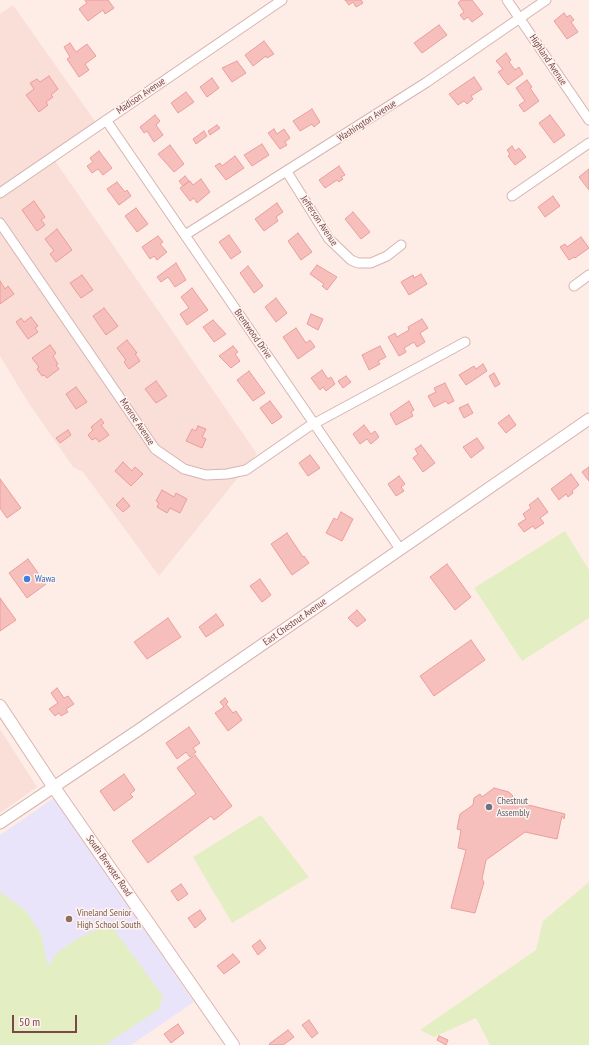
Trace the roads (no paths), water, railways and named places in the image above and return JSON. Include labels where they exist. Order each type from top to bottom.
[{"type":"main road","name":"South Brewster Road","points":[[0,706],[53,786],[233,1045]]},
{"type":"street","name":"Madison Avenue","points":[[0,193],[282,0]]},
{"type":"street","name":"Highland Avenue","points":[[507,0],[589,120]]},
{"type":"street","name":"Washington Avenue","points":[[185,235],[287,172],[427,82],[546,0]]},
{"type":"street","name":"Brentwood Drive","points":[[106,120],[400,549]]},
{"type":"street","points":[[512,196],[589,142]]},
{"type":"street","name":"Jefferson Avenue","points":[[287,172],[329,239],[351,260],[358,263],[371,263],[387,256],[401,245]]},
{"type":"street","name":"Monroe Avenue","points":[[0,223],[155,449],[171,462],[184,469],[206,475],[227,474],[246,470],[315,424],[465,342]]},
{"type":"street","points":[[574,286],[589,275]]},
{"type":"street","name":"East Chestnut Avenue","points":[[0,823],[140,729],[589,419]]},
{"type":"place","name":"Wawa","points":[[27,579]]},
{"type":"place","name":"Chestnut Assembly","points":[[489,807]]},
{"type":"place","name":"Vineland Senior High School South","points":[[69,919]]}]
